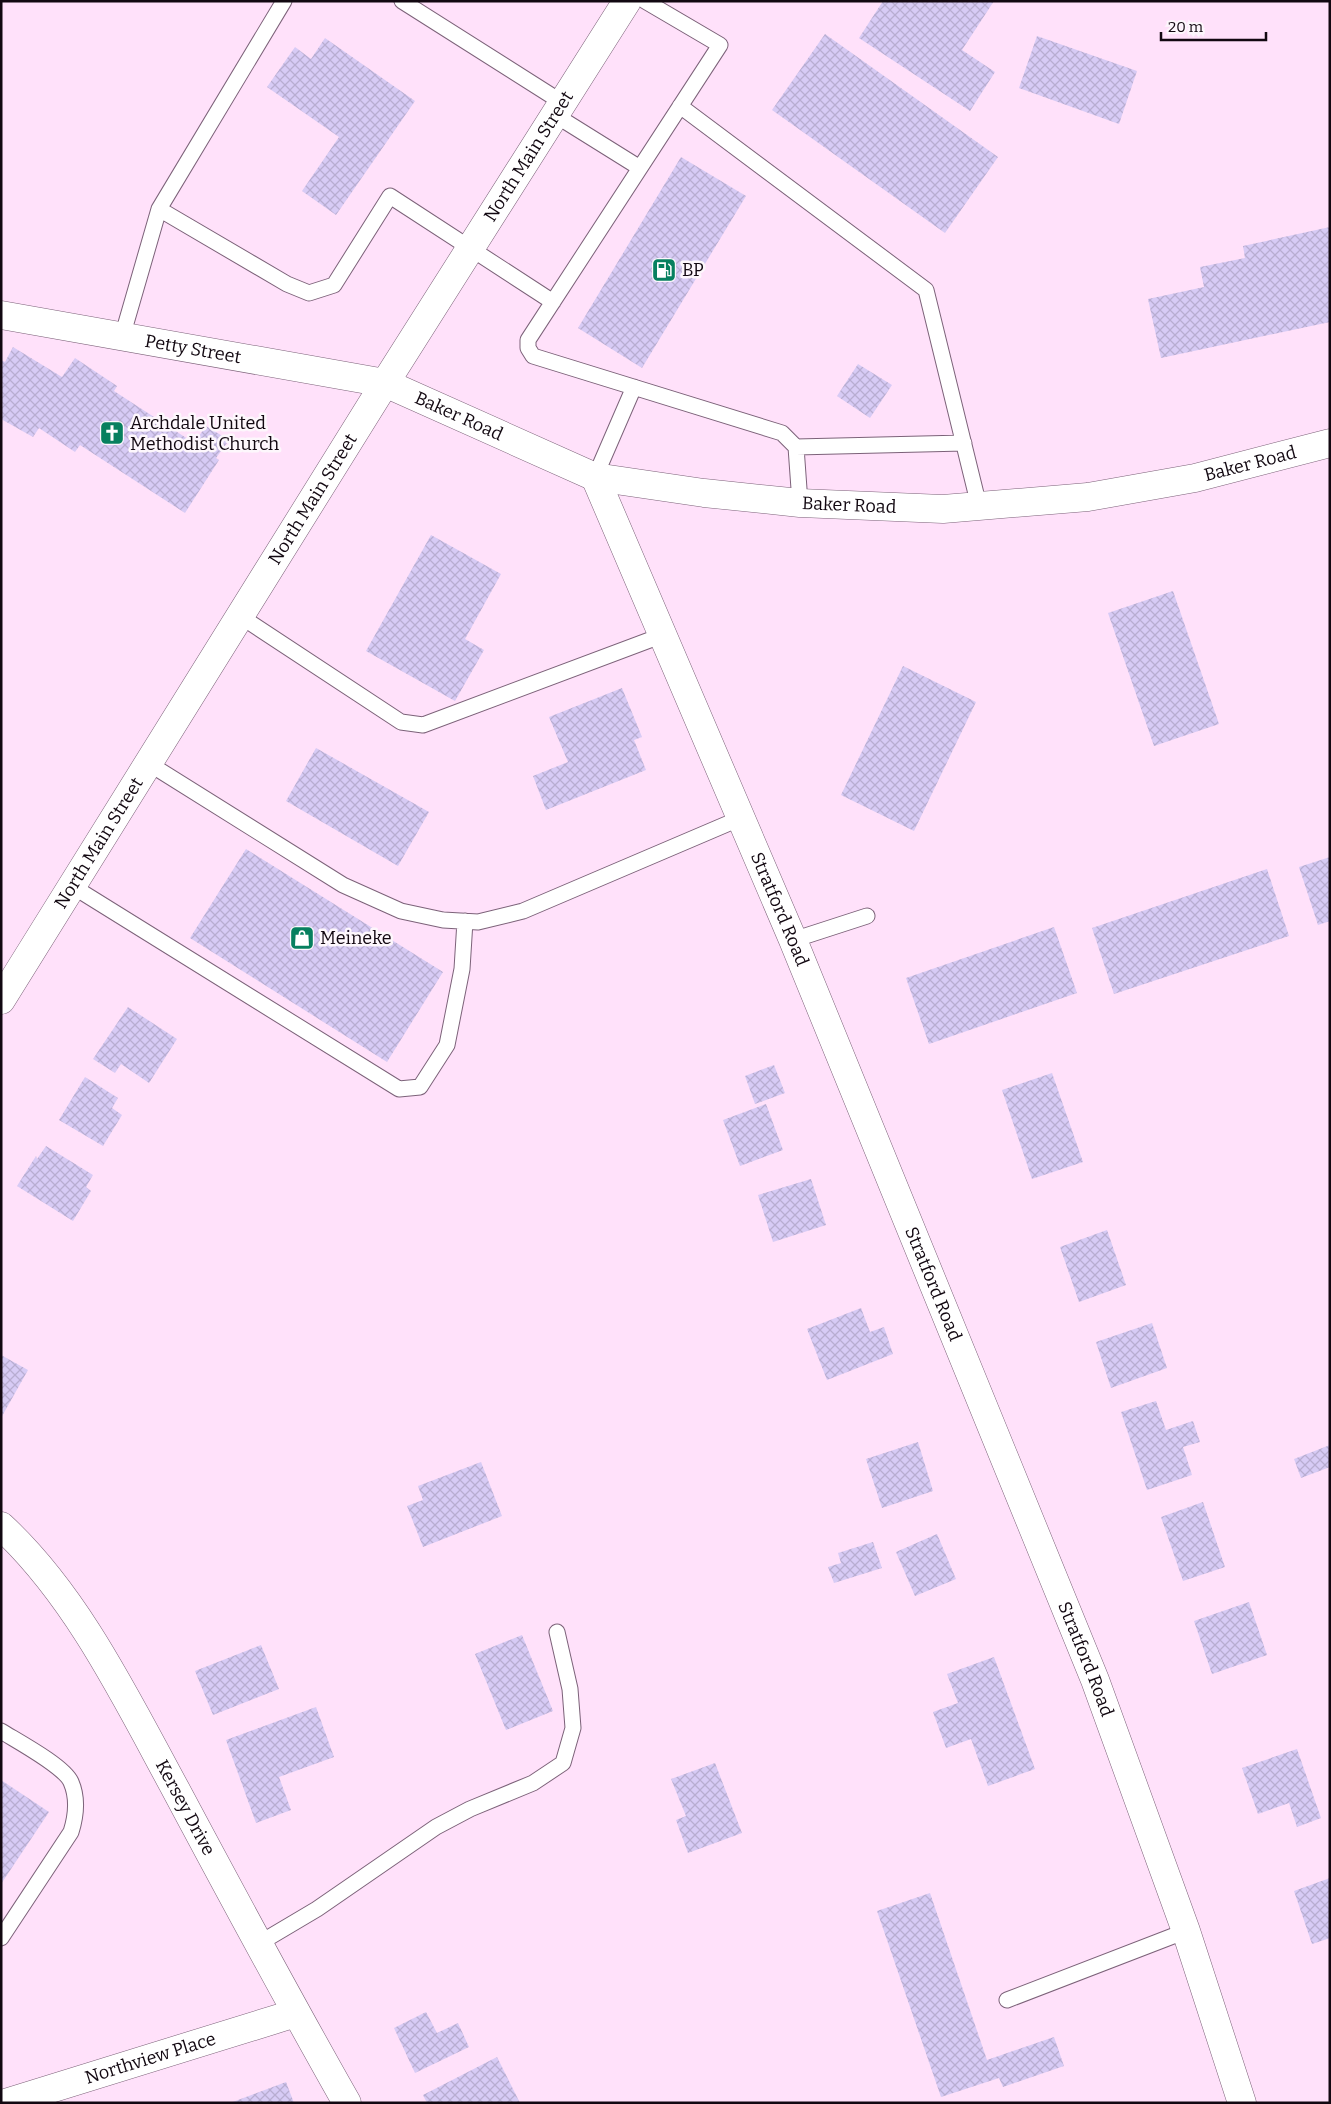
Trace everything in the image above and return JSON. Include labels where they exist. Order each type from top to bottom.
[{"type":"street","name":"North Main Street","points":[[1,1000],[385,383],[627,1]]},
{"type":"street","name":"Petty Street","points":[[1,316],[385,383]]},
{"type":"street","name":"Baker Road","points":[[385,383],[594,477],[704,493],[800,503],[943,509],[1088,497],[1195,478],[1330,443]]},
{"type":"street","name":"Stratford Road","points":[[594,477],[793,940],[1095,1680],[1186,1931],[1242,2103]]},
{"type":"street","name":"Kersey Drive","points":[[1,1526],[26,1548],[76,1615],[134,1713],[346,2103]]},
{"type":"street","name":"Northview Place","points":[[5,2103],[296,2013]]},
{"type":"lane","points":[[122,337],[159,209],[284,1]]},
{"type":"lane","points":[[402,1],[559,109],[640,168]]},
{"type":"lane","points":[[645,1],[720,45],[528,340],[528,348],[533,356],[782,433],[796,447],[800,503]]},
{"type":"lane","points":[[680,106],[926,290],[978,506]]},
{"type":"lane","points":[[159,209],[287,284],[309,293],[334,285],[390,196],[470,250],[553,302]]},
{"type":"lane","points":[[594,477],[634,387]]},
{"type":"lane","points":[[796,447],[964,443]]},
{"type":"lane","points":[[240,616],[401,722],[423,725],[663,636]]},
{"type":"lane","points":[[148,763],[343,885],[401,911],[443,920],[478,922],[523,911],[741,818]]},
{"type":"lane","points":[[72,886],[399,1089],[420,1087],[447,1045],[462,969],[465,921]]},
{"type":"lane","points":[[793,940],[867,916]]},
{"type":"lane","points":[[258,1944],[316,1909],[436,1827],[470,1809],[533,1784],[564,1764],[573,1728],[570,1689],[557,1632]]},
{"type":"lane","points":[[1,1731],[61,1770],[71,1781],[75,1796],[76,1816],[71,1832],[1,1938]]},
{"type":"lane","points":[[1007,2000],[1186,1931]]},
{"type":"building","points":[[883,1],[994,1],[962,50],[995,72],[970,111],[859,38]]},
{"type":"building","points":[[825,34],[998,157],[945,233],[772,110]]},
{"type":"building","points":[[1037,36],[1137,71],[1119,124],[1019,88]]},
{"type":"building","points":[[325,38],[415,101],[336,215],[302,191],[339,137],[267,87],[295,47],[311,59]]},
{"type":"building","points":[[681,157],[746,196],[642,368],[578,328]]},
{"type":"building","points":[[1330,227],[1330,322],[1161,358],[1148,299],[1204,287],[1200,267],[1245,258],[1243,246]]},
{"type":"building","name":"Archdale United Methodist Church","points":[[13,347],[62,377],[75,358],[117,386],[114,391],[194,443],[206,426],[229,440],[216,458],[219,460],[185,513],[80,445],[75,452],[39,428],[33,437],[1,419],[1,360],[5,362]]},
{"type":"building","points":[[858,364],[892,385],[870,418],[837,396]]},
{"type":"building","points":[[431,535],[501,574],[465,639],[484,650],[455,701],[366,651]]},
{"type":"building","points":[[1173,591],[1219,724],[1154,746],[1108,613]]},
{"type":"building","points":[[903,666],[976,702],[914,831],[841,795]]},
{"type":"building","points":[[622,688],[642,737],[634,740],[646,770],[546,810],[533,776],[568,762],[549,717]]},
{"type":"building","points":[[316,748],[429,812],[398,866],[286,801]]},
{"type":"building","points":[[246,849],[443,972],[387,1062],[190,938]]},
{"type":"building","points":[[1330,857],[1330,921],[1318,925],[1299,867]]},
{"type":"building","points":[[1267,869],[1289,936],[1114,994],[1092,928]]},
{"type":"building","points":[[1054,927],[1077,993],[929,1044],[906,978]]},
{"type":"building","points":[[128,1007],[177,1039],[149,1083],[121,1064],[115,1073],[93,1059]]},
{"type":"building","points":[[774,1065],[785,1093],[755,1104],[745,1076]]},
{"type":"building","points":[[1052,1073],[1083,1162],[1032,1179],[1002,1090]]},
{"type":"building","points":[[85,1077],[118,1098],[112,1108],[122,1115],[103,1146],[59,1120]]},
{"type":"building","points":[[766,1104],[783,1150],[740,1166],[723,1120]]},
{"type":"building","points":[[46,1146],[93,1175],[86,1187],[91,1191],[73,1221],[17,1186],[36,1156],[37,1159]]},
{"type":"building","points":[[811,1179],[826,1225],[773,1242],[758,1195]]},
{"type":"building","points":[[1107,1230],[1126,1285],[1079,1302],[1060,1247]]},
{"type":"building","points":[[861,1308],[870,1332],[884,1327],[893,1354],[827,1380],[807,1329]]},
{"type":"building","points":[[1152,1323],[1167,1368],[1111,1388],[1096,1342]]},
{"type":"building","points":[[1,1355],[28,1370],[1,1418]]},
{"type":"building","points":[[1156,1401],[1166,1430],[1193,1421],[1200,1442],[1183,1447],[1192,1475],[1147,1490],[1121,1412]]},
{"type":"building","points":[[918,1442],[933,1491],[882,1508],[866,1459]]},
{"type":"building","points":[[1330,1445],[1330,1467],[1301,1478],[1294,1459]]},
{"type":"building","points":[[481,1462],[502,1516],[423,1547],[407,1506],[423,1500],[418,1486]]},
{"type":"building","points":[[1203,1502],[1225,1567],[1183,1581],[1161,1517]]},
{"type":"building","points":[[937,1534],[956,1579],[915,1596],[896,1552]]},
{"type":"building","points":[[873,1542],[882,1568],[834,1583],[828,1567],[841,1563],[838,1553]]},
{"type":"building","points":[[1249,1602],[1267,1655],[1212,1674],[1194,1621]]},
{"type":"building","points":[[522,1635],[553,1711],[506,1730],[475,1654]]},
{"type":"building","points":[[261,1645],[279,1689],[213,1715],[195,1671]]},
{"type":"building","points":[[994,1657],[1035,1769],[988,1786],[971,1739],[946,1748],[933,1712],[958,1703],[947,1674]]},
{"type":"building","points":[[316,1707],[334,1757],[279,1777],[291,1810],[256,1823],[226,1740]]},
{"type":"building","points":[[1297,1749],[1321,1818],[1297,1827],[1289,1803],[1258,1814],[1242,1768]]},
{"type":"building","points":[[715,1763],[742,1833],[688,1853],[676,1820],[686,1816],[671,1779]]},
{"type":"building","points":[[1,1780],[49,1812],[1,1884]]},
{"type":"building","points":[[1330,1878],[1330,1938],[1312,1944],[1294,1891]]},
{"type":"building","points":[[930,1893],[987,2060],[1054,2037],[1064,2066],[1003,2087],[999,2078],[941,2097],[877,1911]]},
{"type":"building","points":[[426,2012],[437,2033],[458,2023],[469,2047],[415,2073],[394,2028]]},
{"type":"building","points":[[497,2057],[520,2103],[427,2103],[423,2095]]},
{"type":"building","points":[[286,2082],[294,2103],[230,2103]]},
{"type":"place","name":"BP","points":[[664,270]]},
{"type":"place","name":"Archdale United Methodist Church","points":[[112,433]]},
{"type":"place","name":"Meineke","points":[[302,938]]}]
